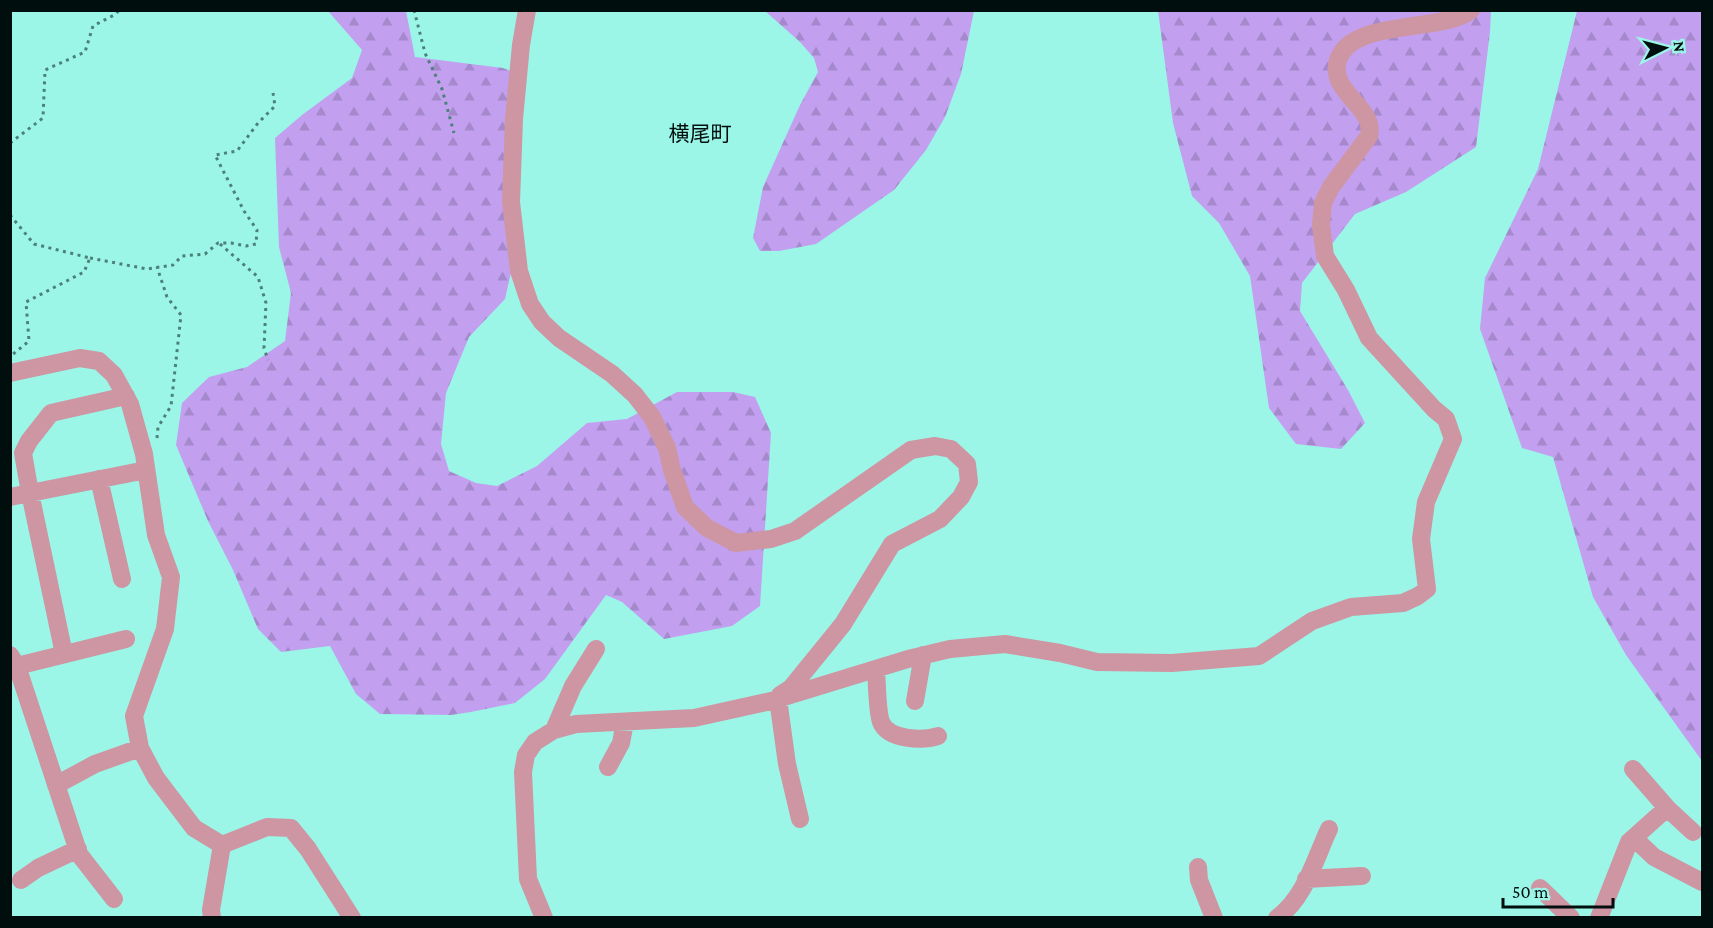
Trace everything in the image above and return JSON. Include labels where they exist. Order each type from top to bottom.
[{"type":"street","points":[[527,10],[513,119],[511,202],[519,271],[530,304],[542,322],[559,338],[612,374],[635,395],[652,417],[667,448],[685,507],[707,528],[736,543],[771,539],[795,531],[911,450],[935,446],[951,449],[967,464],[969,482],[961,497],[940,519],[892,544],[843,624],[791,688],[775,700]]},
{"type":"street","points":[[543,918],[528,879],[523,772],[526,755],[535,742],[554,730],[576,724],[694,718],[775,700],[950,649],[1005,644],[1097,662],[1172,663],[1259,656],[1312,621],[1350,608],[1403,603],[1428,589],[1421,539],[1426,502],[1452,439],[1446,419],[1434,409],[1369,338],[1346,290],[1325,256],[1321,225],[1323,203],[1331,187],[1369,136],[1371,128],[1369,120],[1342,87],[1337,77],[1338,61],[1344,51],[1355,41],[1382,30],[1447,21],[1464,16],[1471,10]]},
{"type":"street","points":[[10,372],[80,358],[99,361],[114,375],[130,404],[145,462],[156,535],[171,577],[165,629],[134,716],[140,748],[156,778],[194,828],[222,845]]},
{"type":"street","points":[[64,654],[23,453],[29,441],[51,413],[126,396]]},
{"type":"street","points":[[10,496],[99,479],[145,462]]},
{"type":"street","points":[[99,479],[122,579]]},
{"type":"street","points":[[114,900],[78,849],[14,661],[64,654],[126,639]]},
{"type":"street","points":[[554,730],[573,687],[596,649]]},
{"type":"street","points":[[915,702],[923,655]]},
{"type":"street","points":[[876,669],[881,723],[891,733],[906,737],[930,739],[938,736]]},
{"type":"street","points":[[775,700],[800,819]]},
{"type":"street","points":[[608,767],[621,743],[624,722]]},
{"type":"street","points":[[56,785],[95,764],[140,748]]},
{"type":"street","points":[[1633,769],[1667,808],[1693,832]]},
{"type":"street","points":[[1599,918],[1629,842],[1667,808]]},
{"type":"street","points":[[222,845],[267,827],[291,828],[308,849],[352,918]]},
{"type":"street","points":[[1277,918],[1293,902],[1329,829]]},
{"type":"street","points":[[1634,837],[1654,856],[1702,882]]},
{"type":"street","points":[[212,918],[211,910],[222,845]]},
{"type":"street","points":[[21,880],[38,868],[78,849]]},
{"type":"street","points":[[1198,867],[1199,880],[1214,918]]},
{"type":"street","points":[[1306,879],[1362,876]]},
{"type":"street","points":[[1540,888],[1571,918]]},
{"type":"path","points":[[10,142],[43,118],[45,70],[85,52],[93,26],[116,14],[118,10]]},
{"type":"path","points":[[414,10],[424,53],[442,89],[454,133]]},
{"type":"path","points":[[10,215],[34,244],[147,269],[173,265],[182,256],[204,254],[218,243],[246,246],[256,244],[257,230],[243,211],[215,155],[237,151],[258,123],[275,106],[273,93]]},
{"type":"path","points":[[218,243],[258,277],[266,303],[264,348],[268,360]]},
{"type":"path","points":[[10,356],[28,341],[26,302],[84,272],[90,258]]},
{"type":"path","points":[[145,462],[156,446],[158,428],[171,406],[181,315],[167,297],[157,267]]},
{"type":"green space","points":[[328,11],[406,11],[415,57],[503,68],[518,74],[512,268],[505,299],[469,337],[446,393],[441,444],[449,471],[476,483],[497,486],[537,466],[587,423],[627,419],[677,392],[733,392],[755,397],[771,433],[760,606],[732,626],[664,639],[622,602],[606,595],[545,679],[515,703],[451,715],[380,714],[356,694],[330,646],[281,652],[258,629],[176,445],[182,403],[209,377],[247,367],[285,341],[291,293],[279,247],[275,138],[352,78],[362,50]]},
{"type":"green space","points":[[765,11],[974,11],[961,74],[945,117],[926,150],[894,190],[816,244],[779,251],[760,251],[753,238],[763,187],[800,105],[818,72],[814,58],[800,42]]},
{"type":"green space","points":[[1158,11],[1491,11],[1476,147],[1406,192],[1355,214],[1302,283],[1300,311],[1348,390],[1365,423],[1341,449],[1296,444],[1269,408],[1250,276],[1219,223],[1192,196],[1173,123]]},
{"type":"green space","points":[[1577,11],[1702,11],[1702,761],[1626,655],[1593,597],[1553,457],[1522,448],[1480,329],[1485,278],[1538,169]]},
{"type":"district","name":"横尾町","points":[[700,134]]}]
